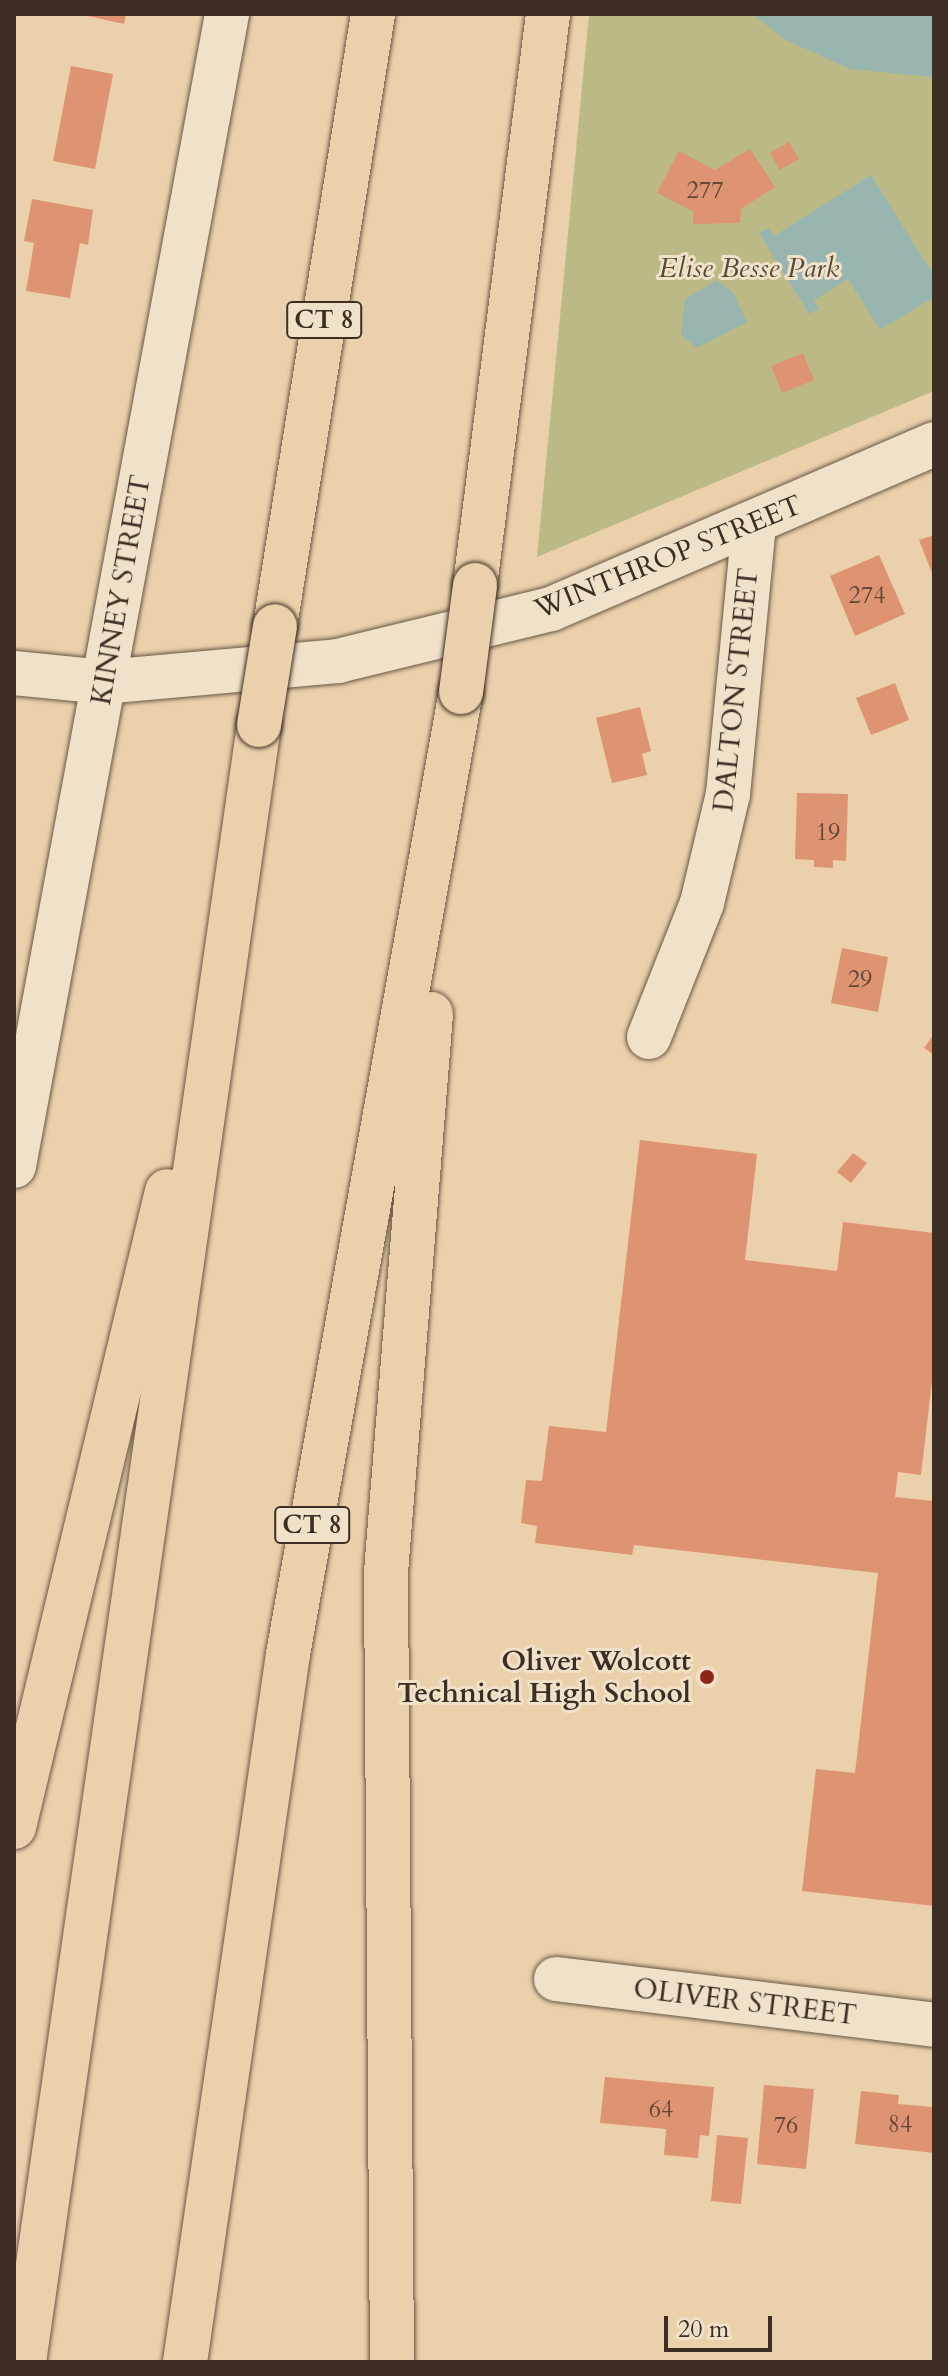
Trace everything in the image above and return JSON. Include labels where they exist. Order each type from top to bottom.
[{"type":"highway","name":"CT 8","points":[[24,2362],[221,967],[373,14]]},
{"type":"highway","name":"CT 8","points":[[185,2362],[288,1654],[451,770],[548,14]]},
{"type":"highway","points":[[392,2362],[386,1572],[451,770]]},
{"type":"highway","points":[[14,1827],[221,967]]},
{"type":"street","name":"KINNEY STREET","points":[[14,1166],[227,14]]},
{"type":"street","name":"WINTHROP STREET","points":[[14,673],[104,682],[338,661],[551,609],[934,444]]},
{"type":"street","name":"DALTON STREET","points":[[649,1037],[702,903],[728,794],[754,524]]},
{"type":"street","name":"OLIVER STREET","points":[[556,1979],[934,2025]]},
{"type":"green space","name":"Elise Besse Park","points":[[589,14],[934,14],[934,391],[537,557]]},
{"type":"water","points":[[752,14],[934,14],[934,77],[850,69],[786,40]]},
{"type":"water","points":[[871,175],[934,276],[934,297],[880,330],[848,279],[814,300],[819,308],[809,314],[759,233],[768,228],[774,236]]},
{"type":"water","points":[[717,280],[733,293],[747,322],[697,348],[681,335],[685,299]]},
{"type":"building","points":[[79,14],[126,14],[124,24]]},
{"type":"building","points":[[71,66],[113,74],[95,169],[53,161]]},
{"type":"building","points":[[789,142],[799,159],[780,170],[770,153]]},
{"type":"building","points":[[750,149],[775,187],[741,209],[740,223],[693,224],[693,211],[657,193],[679,151],[715,170]]},
{"type":"building","points":[[32,199],[93,210],[88,245],[80,243],[70,298],[26,291],[34,243],[24,241]]},
{"type":"building","points":[[803,353],[814,380],[782,393],[771,366]]},
{"type":"building","points":[[934,535],[934,578],[919,540]]},
{"type":"building","points":[[879,555],[905,614],[855,636],[830,576]]},
{"type":"building","points":[[895,683],[909,720],[871,735],[856,698]]},
{"type":"building","points":[[640,707],[651,751],[642,754],[647,775],[612,783],[596,718]]},
{"type":"building","points":[[797,793],[848,794],[846,861],[833,860],[833,868],[814,867],[814,860],[795,859]]},
{"type":"building","points":[[842,948],[888,957],[878,1012],[831,1003]]},
{"type":"building","points":[[934,1034],[934,1055],[924,1048]]},
{"type":"building","points":[[640,1140],[757,1154],[745,1260],[837,1271],[843,1222],[934,1233],[934,1364],[921,1475],[898,1472],[895,1497],[934,1501],[934,1906],[802,1891],[816,1769],[855,1773],[878,1573],[634,1545],[632,1555],[535,1543],[537,1526],[521,1523],[526,1480],[542,1481],[549,1426],[606,1432]]},
{"type":"building","points":[[853,1153],[867,1163],[851,1183],[837,1172]]},
{"type":"building","points":[[605,2077],[714,2087],[709,2136],[700,2135],[698,2158],[664,2155],[666,2129],[600,2123]]},
{"type":"building","points":[[764,2085],[814,2089],[806,2169],[757,2164]]},
{"type":"building","points":[[861,2091],[899,2095],[898,2104],[934,2107],[934,2153],[855,2144]]},
{"type":"building","points":[[717,2135],[748,2138],[741,2204],[711,2201]]},
{"type":"place","name":"Oliver Wolcott Technical High School","points":[[707,1677]]}]
